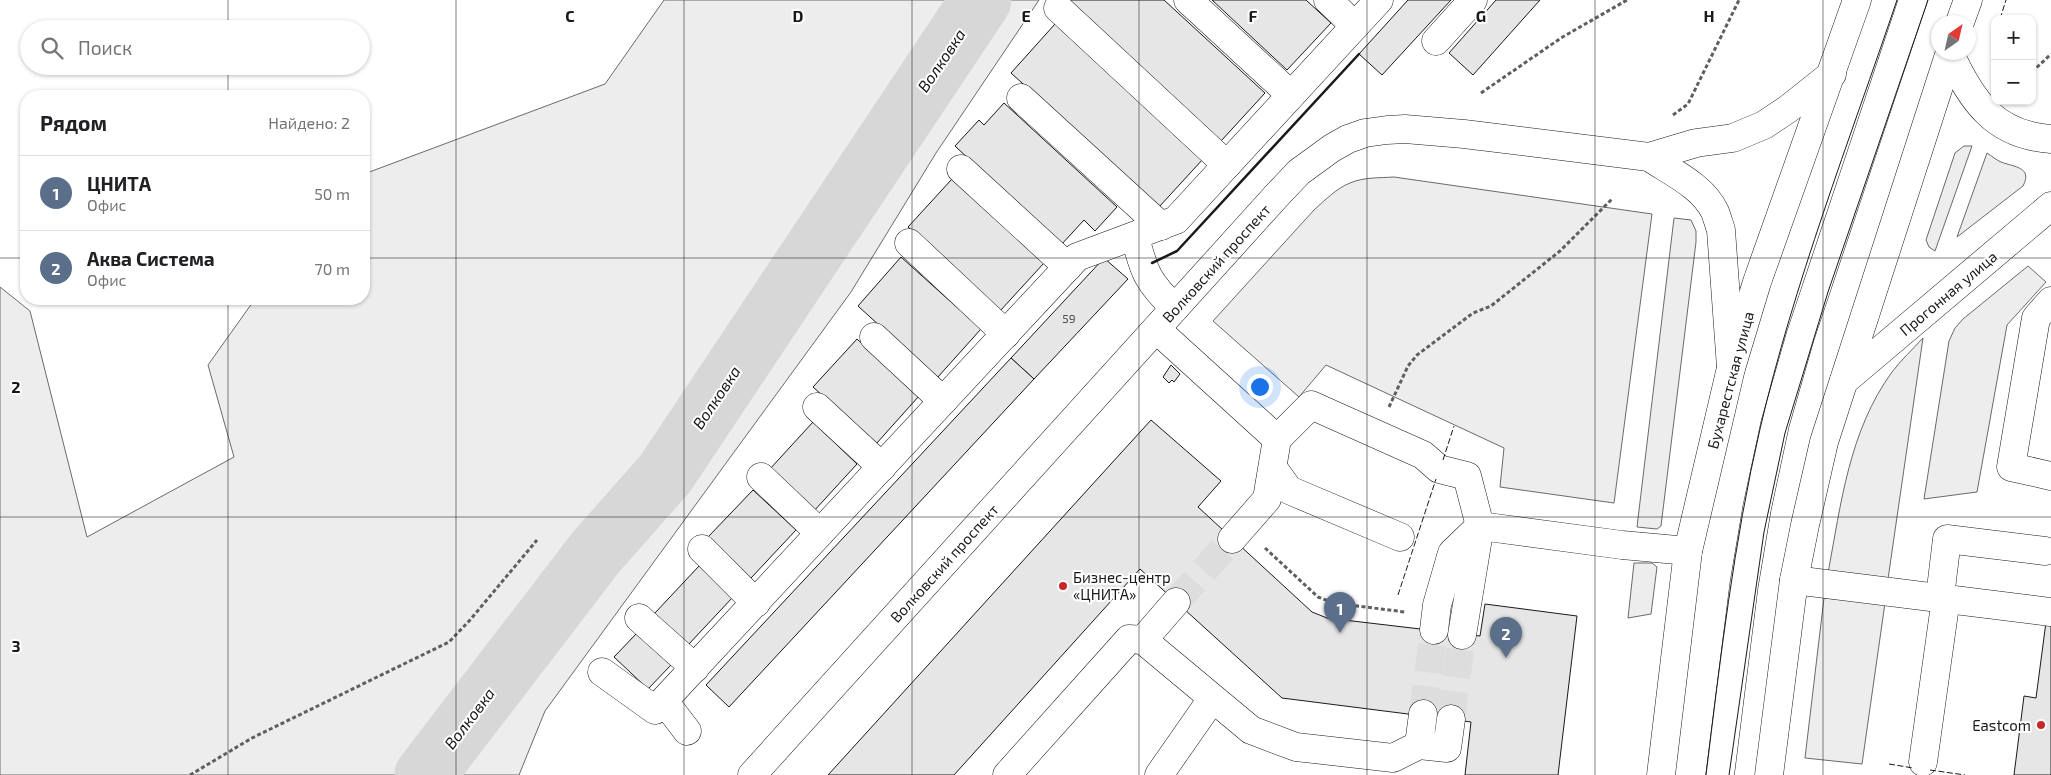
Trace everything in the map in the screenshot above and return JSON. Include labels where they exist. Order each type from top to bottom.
[{"type":"street","points":[[1188,0],[1291,95]]},
{"type":"street","points":[[1328,0],[1355,26]]},
{"type":"street","points":[[602,672],[655,710],[1077,257],[1135,237],[1176,220],[1379,0]]},
{"type":"street","points":[[1436,41],[1473,0]]},
{"type":"street","name":"Бухарестская улица","points":[[1661,775],[1688,551],[1731,368],[1757,282],[1857,0]]},
{"type":"street","points":[[1720,775],[1754,528],[1775,424],[1802,328],[1913,0]]},
{"type":"street","points":[[1963,15],[1968,0]]},
{"type":"street","points":[[1058,8],[1226,165]]},
{"type":"street","points":[[1768,775],[1794,580],[1824,442],[1948,60]]},
{"type":"street","points":[[1953,60],[1974,100],[1990,117],[2028,135],[2051,139]]},
{"type":"street","name":"Волковский проспект","points":[[752,775],[1299,172],[1332,148],[1348,139],[1366,133],[1405,129],[1649,157],[1696,143],[1733,138],[1764,125],[1788,109],[1832,74]]},
{"type":"street","points":[[1021,98],[1161,226]]},
{"type":"street","points":[[1649,157],[1690,184],[1704,196],[1714,210],[1721,230],[1731,368]]},
{"type":"street","points":[[961,169],[1068,267]]},
{"type":"street","name":"Прогонная улица","points":[[1844,381],[2051,206]]},
{"type":"street","points":[[1135,237],[1143,268],[1156,291],[1174,308]]},
{"type":"street","points":[[909,243],[1006,334]]},
{"type":"street","points":[[2051,301],[2036,318],[2011,467],[2051,476]]},
{"type":"street","points":[[1156,329],[1277,439]]},
{"type":"street","points":[[874,336],[944,401]]},
{"type":"street","points":[[1237,533],[1268,499],[1277,439],[1311,405],[1423,455],[1439,469],[1467,476],[1480,526],[1462,635]]},
{"type":"street","points":[[817,407],[882,468]]},
{"type":"street","points":[[1274,468],[1289,490],[1400,537]]},
{"type":"street","points":[[761,477],[820,533]]},
{"type":"street","points":[[1480,526],[1622,545],[1688,551]]},
{"type":"street","points":[[1435,623],[1437,605],[1452,553],[1480,526]]},
{"type":"street","points":[[1923,762],[1943,598],[1947,539],[2045,551]]},
{"type":"street","points":[[702,549],[756,603]]},
{"type":"street","points":[[1794,580],[2051,612]]},
{"type":"street","points":[[1143,640],[1176,602]]},
{"type":"street","points":[[639,618],[695,668]]},
{"type":"street","points":[[1006,775],[1129,639],[1143,640],[1251,730],[1296,746],[1392,758],[1416,746],[1447,748],[1451,719]]},
{"type":"street","points":[[1159,775],[1212,698]]},
{"type":"street","points":[[664,701],[687,732]]},
{"type":"street","points":[[1410,775],[1423,714]]},
{"type":"path","points":[[1481,93],[1561,38],[1627,0]]},
{"type":"path","points":[[1672,116],[1688,104],[1739,0]]},
{"type":"path","points":[[2036,68],[2051,54]]},
{"type":"path","points":[[1377,435],[1399,384],[1408,366],[1417,354],[1473,313],[1492,306],[1560,251],[1614,198]]},
{"type":"path","points":[[1237,533],[1318,597],[1334,603],[1435,623]]},
{"type":"path","points":[[190,775],[252,738],[449,642],[537,540]]},
{"type":"shaded area","points":[[664,0],[1039,0],[936,153],[851,292],[545,711],[519,775],[0,775],[0,287],[20,305],[30,311],[87,537],[234,457],[208,365],[251,305],[370,305],[370,172],[605,84]]},
{"type":"shaded area","points":[[1964,146],[1972,146],[1935,251],[1929,247],[1926,240],[1955,153]]},
{"type":"shaded area","points":[[1987,153],[1999,161],[2024,171],[2026,175],[2023,186],[1957,237]]},
{"type":"shaded area","points":[[1394,177],[1652,214],[1614,503],[1500,487],[1504,448],[1326,365],[1299,397],[1213,321],[1314,210],[1331,195],[1345,185],[1355,181]]},
{"type":"shaded area","points":[[1674,218],[1691,220],[1696,231],[1696,242],[1661,526],[1657,529],[1637,527]]},
{"type":"shaded area","points":[[2028,266],[2046,282],[2007,325],[1977,492],[1924,499],[1949,341],[1955,328],[1963,319]]},
{"type":"shaded area","points":[[1923,338],[1888,579],[1828,573],[1843,495],[1856,443],[1877,395],[1892,372]]},
{"type":"shaded area","points":[[1634,563],[1652,563],[1657,567],[1651,614],[1628,618]]},
{"type":"shaded area","points":[[1824,598],[1885,603],[1862,764],[1805,758]]},
{"type":"building","points":[[1068,0],[1164,0],[1265,93],[1221,141]]},
{"type":"building","points":[[1212,0],[1306,0],[1331,23],[1287,70]]},
{"type":"building","points":[[1408,0],[1451,0],[1382,75],[1359,54]]},
{"type":"building","points":[[1496,0],[1540,0],[1473,75],[1449,53]]},
{"type":"building","points":[[1055,24],[1203,159],[1159,207],[1011,73]]},
{"type":"building","points":[[1004,103],[1117,207],[1095,231],[1084,220],[1061,245],[955,146],[979,120],[984,125]]},
{"type":"building","points":[[952,179],[1044,263],[1000,311],[908,227]]},
{"type":"building","points":[[901,257],[981,329],[937,378],[858,306]]},
{"type":"building","points":[[1104,258],[1128,279],[1034,379],[1011,358]]},
{"type":"building","points":[[857,339],[919,396],[876,444],[813,387]]},
{"type":"building","points":[[1011,358],[1034,379],[729,707],[706,685]]},
{"type":"building","points":[[1171,365],[1180,374],[1174,382],[1172,380],[1169,383],[1163,377]]},
{"type":"building","name":"Бизнес-центр «ЦНИТА»","points":[[1151,420],[1221,481],[1198,507],[1312,612],[1327,618],[1480,636],[1485,604],[1577,616],[1558,775],[1465,775],[1471,722],[1282,698],[1140,569],[954,775],[828,775]]},
{"type":"building","points":[[813,422],[857,464],[813,512],[769,470]]},
{"type":"building","points":[[753,490],[796,530],[751,578],[708,537]]},
{"type":"building","points":[[699,566],[733,597],[688,645],[654,614]]},
{"type":"building","points":[[2046,622],[2051,623],[2051,775],[2014,775],[2024,696],[2036,698]]},
{"type":"building","points":[[637,633],[671,665],[648,689],[614,657]]},
{"type":"waterway","name":"Волковка","points":[[425,775],[596,552],[665,474],[981,0]]},
{"type":"tunnel","points":[[1176,602],[1232,539]]},
{"type":"tunnel","points":[[1423,714],[1434,630]]},
{"type":"tunnel","points":[[1451,719],[1462,635]]},
{"type":"tram line","points":[[1706,775],[1735,558],[1760,429],[1789,320],[1897,0]]},
{"type":"tram line","points":[[1729,775],[1764,532],[1785,433],[1828,292],[1928,0]]},
{"type":"fence","points":[[2001,15],[2006,0]]},
{"type":"fence","points":[[1443,460],[1454,426]]},
{"type":"fence","points":[[1398,595],[1436,479]]},
{"type":"fence","points":[[1889,764],[1913,768]]},
{"type":"fence","points":[[1930,770],[1965,775]]},
{"type":"wall","points":[[1152,263],[1177,251],[1359,54]]},
{"type":"place","name":"Бизнес-центр «ЦНИТА»","points":[[1063,586]]},
{"type":"place","name":"ЦНИТА","points":[[1340,633]]},
{"type":"place","name":"Аква Система","points":[[1506,658]]},
{"type":"place","name":"Eastcom","points":[[2041,725]]}]
